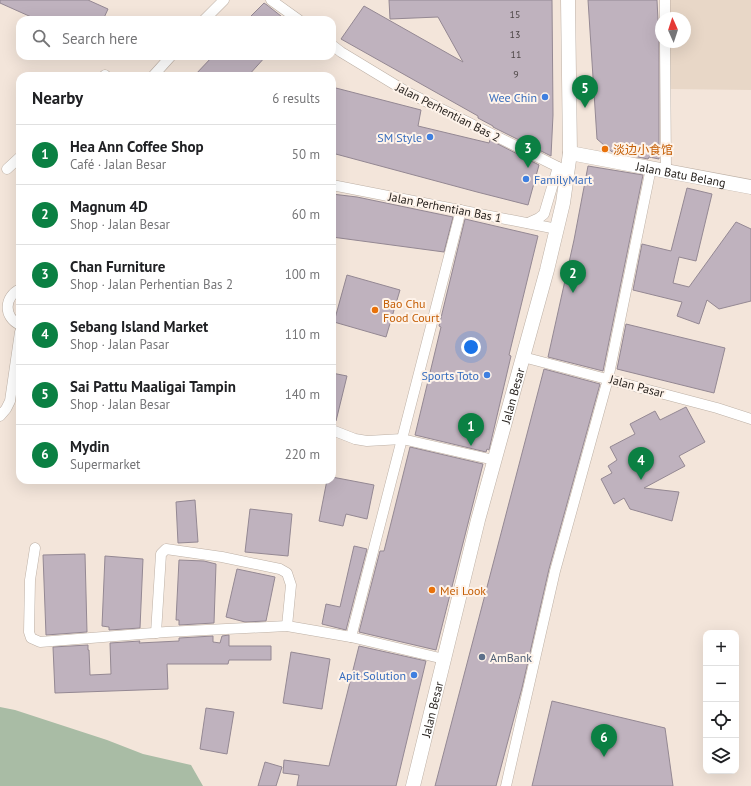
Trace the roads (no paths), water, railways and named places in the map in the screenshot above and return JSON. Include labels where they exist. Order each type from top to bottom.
[{"type":"street","points":[[208,16],[224,0]]},
{"type":"street","points":[[270,0],[293,16]]},
{"type":"street","name":"Jalan Besar","points":[[413,786],[478,520],[523,357],[563,203],[563,170],[570,152],[568,0]]},
{"type":"street","points":[[665,0],[665,12]]},
{"type":"street","name":"Jalan Perhentian Bas 2","points":[[336,48],[407,92],[563,170]]},
{"type":"street","points":[[665,48],[666,171]]},
{"type":"street","points":[[157,72],[167,60]]},
{"type":"street","name":"Jalan Batu Belang","points":[[570,152],[748,186]]},
{"type":"street","points":[[7,169],[16,161]]},
{"type":"street","points":[[506,786],[556,571],[608,378],[651,168]]},
{"type":"street","points":[[528,223],[544,214],[563,170]]},
{"type":"street","name":"Jalan Perhentian Bas 1","points":[[336,185],[557,229]]},
{"type":"street","points":[[351,637],[460,210]]},
{"type":"street","points":[[16,291],[4,301],[11,319],[16,322]]},
{"type":"street","name":"Jalan Pasar","points":[[523,357],[608,378],[717,408],[751,419]]},
{"type":"street","points":[[0,416],[10,401],[16,360]]},
{"type":"street","points":[[336,432],[355,439],[367,441],[402,439],[494,460]]},
{"type":"street","points":[[35,548],[30,580],[29,632],[31,638],[40,642],[156,633],[287,626],[351,637],[444,659]]},
{"type":"street","points":[[156,633],[161,554],[166,549],[222,557],[280,569],[287,573],[290,586],[287,626]]},
{"type":"place","name":"Wee Chin","points":[[545,97]]},
{"type":"place","name":"Sai Pattu Maaligai Tampin","points":[[585,108]]},
{"type":"place","name":"SM Style","points":[[430,137]]},
{"type":"place","name":"淡边小食馆","points":[[605,149]]},
{"type":"place","name":"Chan Furniture","points":[[528,168]]},
{"type":"place","name":"FamilyMart","points":[[526,179]]},
{"type":"place","name":"Magnum 4D","points":[[573,293]]},
{"type":"place","name":"Bao Chu Food Court","points":[[375,310]]},
{"type":"place","name":"Sports Toto","points":[[487,375]]},
{"type":"place","name":"Hea Ann Coffee Shop","points":[[471,446]]},
{"type":"place","name":"Sebang Island Market","points":[[641,480]]},
{"type":"place","name":"Mei Look","points":[[432,590]]},
{"type":"place","name":"AmBank","points":[[482,657]]},
{"type":"place","name":"Apit Solution","points":[[414,675]]},
{"type":"place","name":"Mydin","points":[[604,757]]}]
